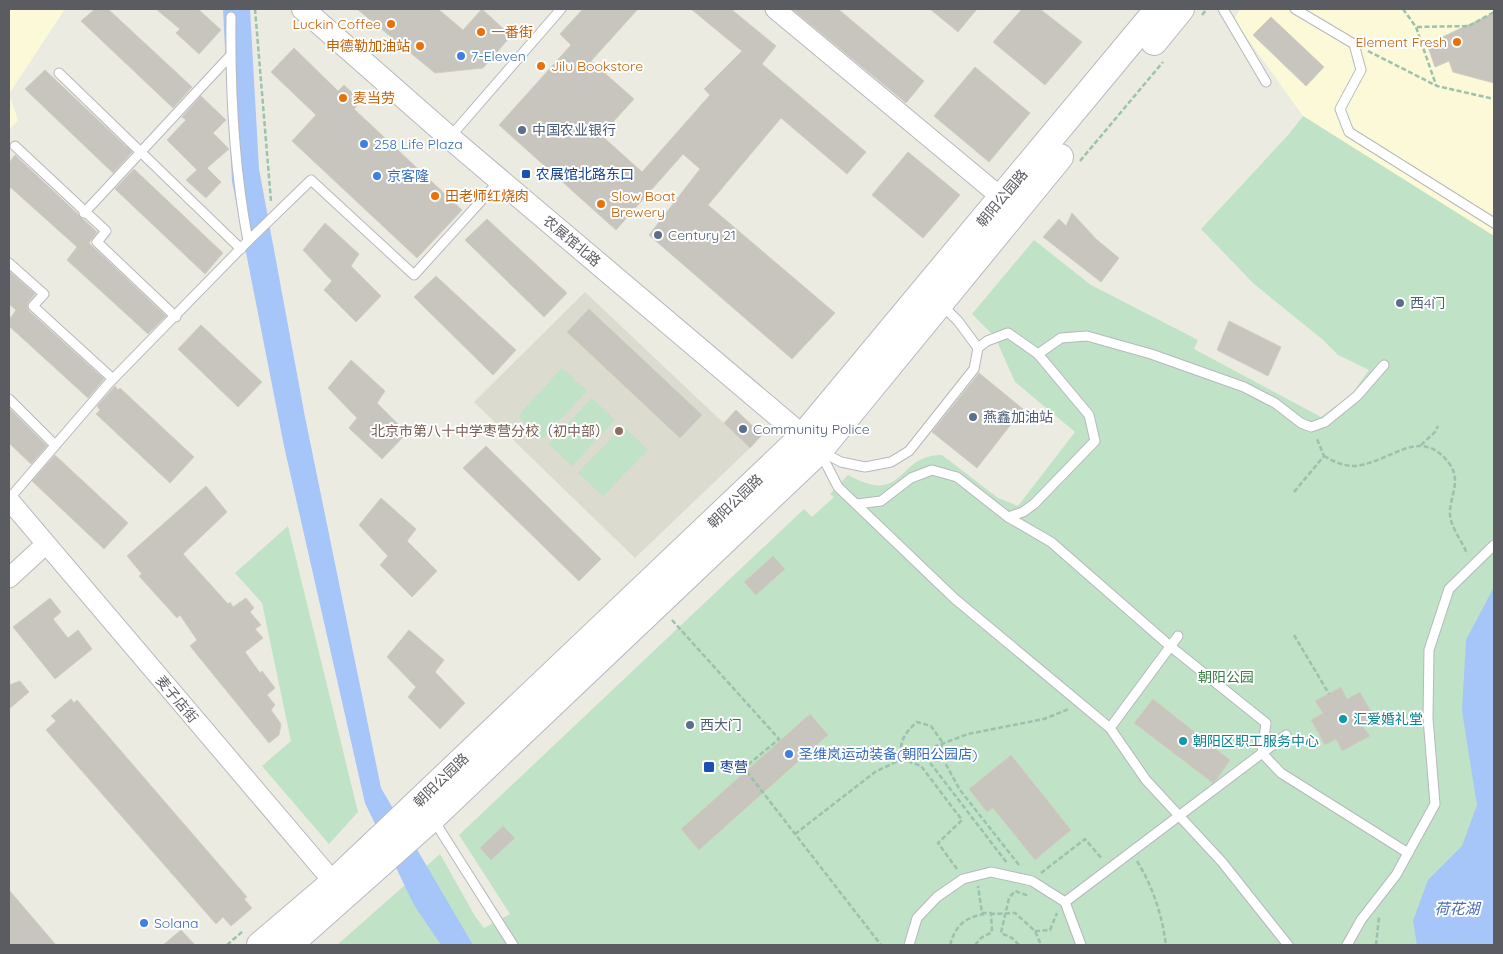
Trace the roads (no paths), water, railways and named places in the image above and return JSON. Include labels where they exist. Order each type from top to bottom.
[{"type":"main road","name":"朝阳公园路","points":[[425,814],[812,443],[1002,198],[1158,9]]},
{"type":"main road","name":"朝阳公园路","points":[[289,945],[340,889],[370,861],[425,814],[659,602],[812,443],[940,304],[1181,9]]},
{"type":"main road","name":"朝阳公园路","points":[[260,945],[340,889]]},
{"type":"street","name":"农展馆北路","points":[[303,9],[450,138],[812,443]]},
{"type":"street","points":[[775,9],[1002,198]]},
{"type":"street","name":"麦子店街","points":[[9,499],[340,889]]},
{"type":"street","points":[[9,578],[46,544]]},
{"type":"lane","points":[[450,138],[561,9]]},
{"type":"lane","points":[[1222,9],[1266,82]]},
{"type":"lane","points":[[1295,9],[1354,44],[1361,70],[1340,109],[1349,132],[1494,223]]},
{"type":"lane","points":[[231,17],[230,56],[237,185],[248,241]]},
{"type":"lane","points":[[84,212],[230,56]]},
{"type":"lane","points":[[59,72],[241,249]]},
{"type":"lane","points":[[15,146],[84,212],[106,230],[97,242],[176,317]]},
{"type":"lane","points":[[9,499],[113,379],[176,317],[248,241],[311,180],[414,275],[500,180]]},
{"type":"lane","points":[[9,263],[44,294],[33,306],[113,379]]},
{"type":"lane","points":[[940,304],[958,321],[978,348]]},
{"type":"lane","points":[[812,443],[841,462],[865,467],[890,462],[909,451],[974,369],[978,348],[987,341],[1008,333],[1038,354],[1089,415],[1095,441],[1034,504],[1023,512],[1008,517]]},
{"type":"lane","points":[[1038,354],[1061,338],[1087,336],[1151,354],[1244,387],[1275,402],[1301,423],[1311,427],[1325,422],[1357,396],[1384,365]]},
{"type":"lane","points":[[9,399],[55,445]]},
{"type":"lane","points":[[812,443],[838,487],[955,599],[1110,728],[1146,780],[1222,862],[1288,945]]},
{"type":"lane","points":[[857,504],[881,501],[911,478],[932,470],[957,477],[1008,517],[1051,542],[1170,646],[1266,723],[1262,753]]},
{"type":"lane","points":[[1347,945],[1361,920],[1396,875],[1435,804],[1428,718],[1429,650],[1449,589],[1494,545]]},
{"type":"lane","points":[[1110,728],[1178,636]]},
{"type":"lane","points":[[1065,902],[1286,735]]},
{"type":"lane","points":[[1262,753],[1281,773],[1408,853]]},
{"type":"lane","points":[[425,814],[513,945]]},
{"type":"lane","points":[[909,945],[917,918],[937,897],[963,879],[991,872],[1021,879],[1065,902],[1081,945]]},
{"type":"water","points":[[223,9],[250,9],[259,169],[305,417],[381,788],[473,945],[441,945],[414,905],[365,803],[284,446],[232,181]]},
{"type":"water","name":"荷花湖","points":[[1494,587],[1494,945],[1417,945],[1413,921],[1428,880],[1462,846],[1477,805],[1462,711],[1466,640]]},
{"type":"place","name":"Luckin Coffee","points":[[391,24]]},
{"type":"place","name":"一番街","points":[[481,32]]},
{"type":"place","name":"Element Fresh","points":[[1457,42]]},
{"type":"place","name":"申德勒加油站","points":[[420,46]]},
{"type":"place","name":"7-Eleven","points":[[461,56]]},
{"type":"place","name":"Jilu Bookstore","points":[[541,66]]},
{"type":"place","name":"麦当劳","points":[[343,98]]},
{"type":"place","name":"中国农业银行","points":[[522,130]]},
{"type":"place","name":"258 Life Plaza","points":[[364,144]]},
{"type":"place","name":"农展馆北路东口","points":[[526,174]]},
{"type":"place","name":"京客隆","points":[[377,176]]},
{"type":"place","name":"田老师红烧肉","points":[[435,196]]},
{"type":"place","name":"Slow Boat Brewery","points":[[601,204]]},
{"type":"place","name":"Century 21","points":[[658,235]]},
{"type":"place","name":"西4门","points":[[1400,303]]},
{"type":"place","name":"燕鑫加油站","points":[[973,417]]},
{"type":"place","name":"Community Police","points":[[743,429]]},
{"type":"place","name":"北京市第八十中学枣营分校（初中部）","points":[[619,431]]},
{"type":"place","name":"汇爱婚礼堂","points":[[1343,719]]},
{"type":"place","name":"西大门","points":[[690,725]]},
{"type":"place","name":"朝阳区职工服务中心","points":[[1183,741]]},
{"type":"place","name":"圣维岚运动装备(朝阳公园店)","points":[[789,754]]},
{"type":"place","name":"枣营","points":[[709,767]]},
{"type":"place","name":"Solana","points":[[144,923]]},
{"type":"park label","name":"朝阳公园","points":[[1226,677]]}]
